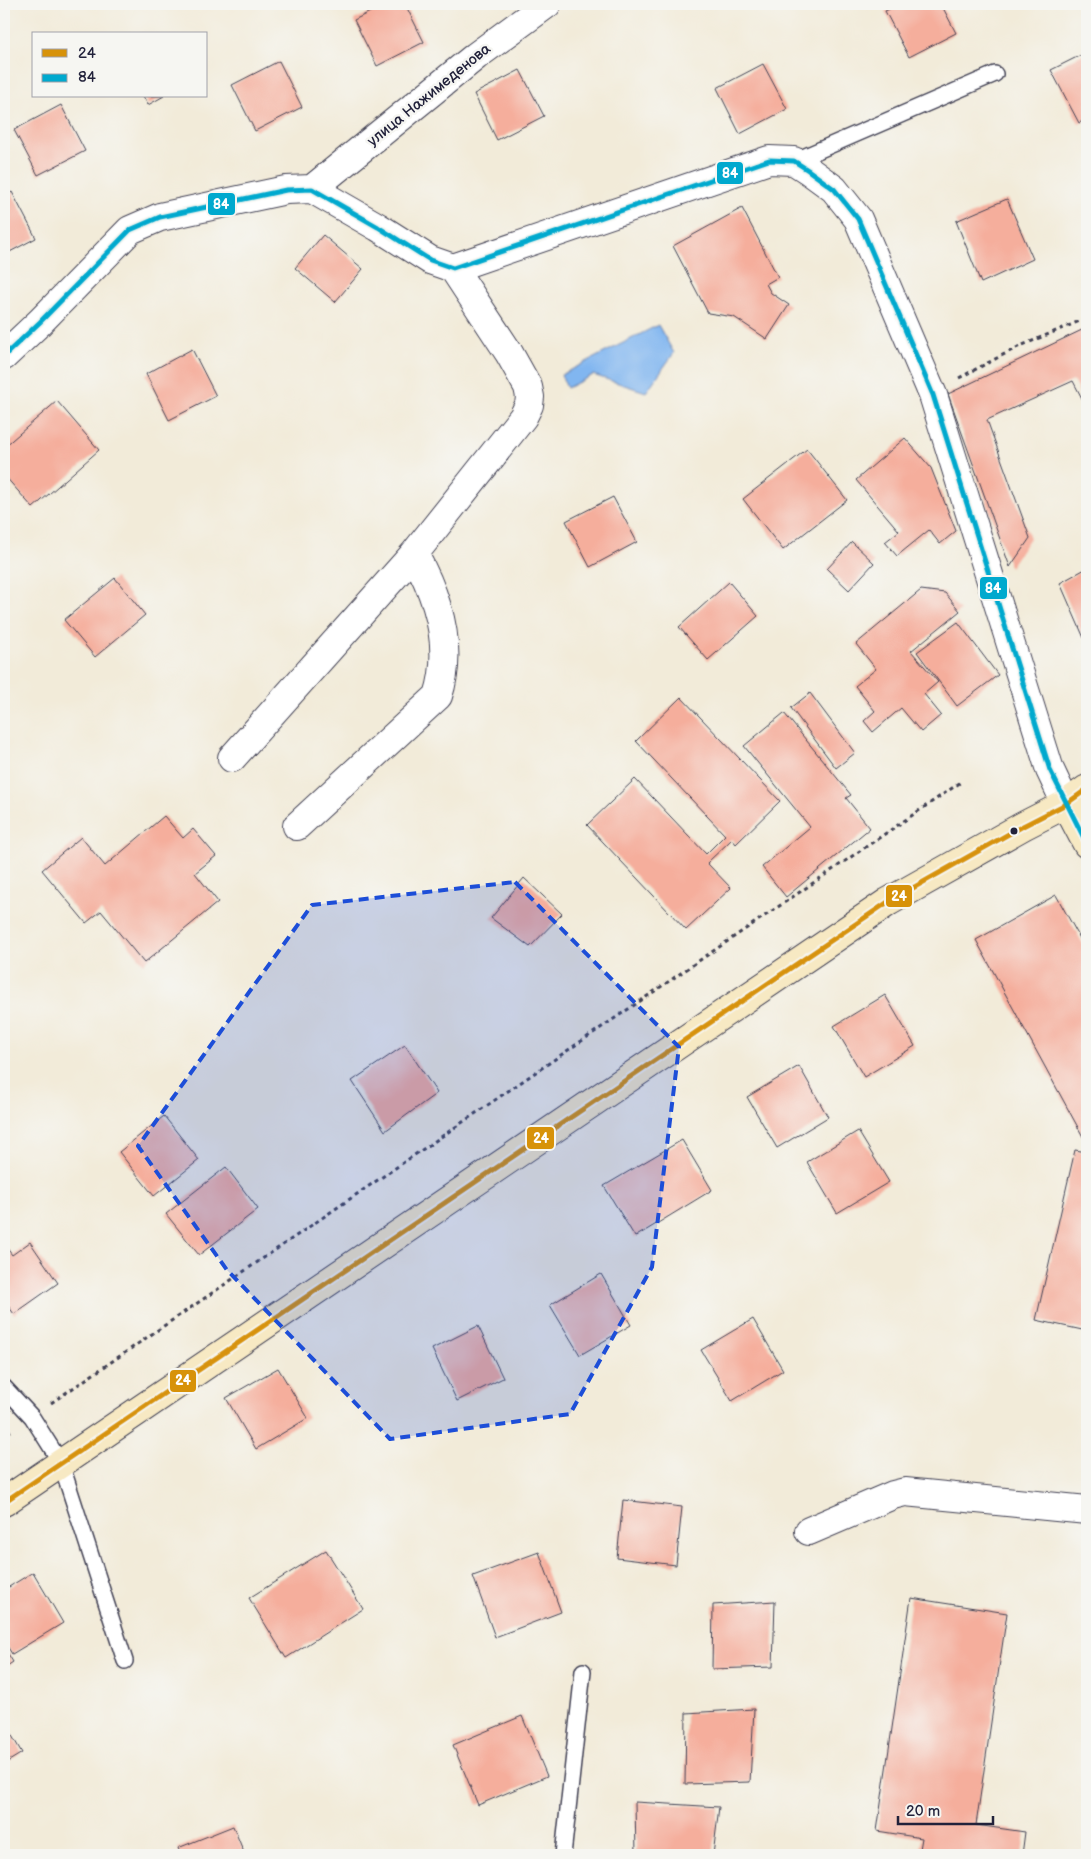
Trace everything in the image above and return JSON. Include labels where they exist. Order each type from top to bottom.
[{"type":"street","name":"улица Нажимеденова","points":[[312,189],[476,56],[548,4]]},
{"type":"street","points":[[453,268],[769,160],[794,161],[834,190],[858,219],[933,394],[1050,770],[1076,796],[1087,844]]},
{"type":"street","points":[[4,356],[130,230],[160,217],[286,190],[312,189],[430,260],[453,268],[509,353],[528,387],[529,405],[523,417],[414,554],[232,758]]},
{"type":"street","points":[[297,826],[438,696],[444,679],[445,660],[442,627],[435,595],[414,554]]},
{"type":"street","points":[[4,1502],[888,902],[1076,796]]},
{"type":"street","points":[[809,1531],[893,1495],[905,1492],[1087,1510]]},
{"type":"lane","points":[[794,161],[995,74]]},
{"type":"lane","points":[[4,1387],[32,1417],[61,1464],[125,1660]]},
{"type":"lane","points":[[563,1855],[583,1671]]},
{"type":"path","points":[[933,394],[1018,347],[1087,318]]},
{"type":"path","points":[[4,1436],[961,782]]},
{"type":"highlighted area","points":[[515,882],[679,1047],[652,1267],[570,1414],[390,1439],[227,1270],[138,1146],[312,905]]},
{"type":"water","points":[[658,325],[674,353],[646,392],[593,375],[567,388],[561,375]]},
{"type":"building","points":[[386,4],[405,4],[424,42],[377,66],[354,20]]},
{"type":"building","points":[[900,4],[941,4],[956,33],[909,57],[885,11]]},
{"type":"building","points":[[1087,52],[1087,119],[1079,123],[1051,70]]},
{"type":"building","points":[[279,61],[302,107],[255,131],[232,85]]},
{"type":"building","points":[[763,64],[787,109],[740,134],[717,88]]},
{"type":"building","points":[[520,70],[544,116],[497,140],[474,94]]},
{"type":"building","points":[[144,98],[160,98],[148,105]]},
{"type":"building","points":[[61,105],[85,151],[38,175],[14,130]]},
{"type":"building","points":[[12,192],[36,238],[4,255],[4,197]]},
{"type":"building","points":[[1007,199],[1033,259],[981,283],[956,221]]},
{"type":"building","points":[[742,208],[778,277],[766,284],[771,293],[789,305],[767,339],[734,317],[708,313],[673,246]]},
{"type":"building","points":[[323,235],[363,269],[335,302],[295,268]]},
{"type":"building","points":[[1084,329],[1087,335],[1087,408],[1073,381],[987,420],[1030,538],[1010,567],[948,394]]},
{"type":"building","points":[[192,349],[216,396],[169,420],[146,374]]},
{"type":"building","points":[[57,401],[99,450],[33,508],[4,475],[4,447]]},
{"type":"building","points":[[905,438],[931,468],[956,531],[940,544],[929,530],[897,556],[885,542],[899,531],[856,480]]},
{"type":"building","points":[[807,449],[847,500],[783,550],[743,499]]},
{"type":"building","points":[[613,497],[637,542],[590,567],[566,521]]},
{"type":"building","points":[[852,542],[874,563],[849,590],[827,569]]},
{"type":"building","points":[[1087,568],[1087,637],[1084,638],[1060,583]]},
{"type":"building","points":[[115,578],[145,615],[95,657],[64,620]]},
{"type":"building","points":[[729,582],[758,616],[708,660],[679,627]]},
{"type":"building","points":[[921,590],[945,593],[960,611],[911,651],[938,682],[924,694],[941,715],[921,732],[901,708],[873,732],[864,721],[875,711],[855,686],[876,669],[856,644]]},
{"type":"building","points":[[958,622],[998,675],[957,706],[917,652]]},
{"type":"building","points":[[810,693],[855,753],[836,768],[791,708]]},
{"type":"building","points":[[681,697],[780,801],[736,844],[732,839],[707,863],[731,888],[686,930],[587,825],[635,779],[706,854],[725,835],[636,741]]},
{"type":"building","points":[[784,713],[851,795],[846,798],[870,828],[786,897],[762,867],[810,827],[744,746]]},
{"type":"building","points":[[164,816],[183,838],[193,829],[216,856],[195,873],[218,902],[144,963],[101,911],[86,923],[42,870],[81,837],[105,866]]},
{"type":"building","points":[[524,878],[562,914],[530,947],[491,918]]},
{"type":"building","points":[[1056,895],[1087,951],[1087,1144],[976,940]]},
{"type":"building","points":[[885,995],[915,1046],[864,1077],[834,1026]]},
{"type":"building","points":[[405,1045],[437,1093],[385,1131],[352,1081]]},
{"type":"building","points":[[799,1066],[828,1117],[777,1148],[747,1097]]},
{"type":"building","points":[[164,1116],[199,1160],[154,1196],[119,1152]]},
{"type":"building","points":[[858,1131],[889,1182],[837,1213],[807,1162]]},
{"type":"building","points":[[682,1140],[712,1190],[635,1237],[604,1186]]},
{"type":"building","points":[[1075,1150],[1087,1152],[1087,1331],[1036,1320]]},
{"type":"building","points":[[226,1167],[258,1209],[199,1255],[166,1214]]},
{"type":"building","points":[[30,1242],[58,1283],[14,1314],[4,1300],[4,1249],[6,1247],[12,1255]]},
{"type":"building","points":[[601,1274],[631,1325],[580,1355],[550,1305]]},
{"type":"building","points":[[753,1319],[783,1370],[732,1401],[701,1350]]},
{"type":"building","points":[[478,1326],[503,1378],[457,1401],[432,1349]]},
{"type":"building","points":[[278,1368],[308,1418],[256,1449],[226,1398]]},
{"type":"building","points":[[623,1500],[682,1507],[676,1565],[617,1558]]},
{"type":"building","points":[[326,1550],[363,1609],[286,1658],[249,1598]]},
{"type":"building","points":[[539,1552],[561,1612],[495,1637],[473,1576]]},
{"type":"building","points":[[33,1572],[63,1623],[12,1654],[4,1641],[4,1590]]},
{"type":"building","points":[[911,1598],[1007,1613],[976,1825],[1025,1832],[1022,1855],[919,1855],[922,1838],[877,1831]]},
{"type":"building","points":[[775,1601],[773,1667],[712,1669],[713,1605]]},
{"type":"building","points":[[4,1647],[13,1662],[4,1668]]},
{"type":"building","points":[[754,1709],[750,1782],[685,1784],[686,1713]]},
{"type":"building","points":[[522,1716],[547,1776],[478,1805],[453,1745]]},
{"type":"building","points":[[4,1722],[22,1753],[4,1764]]},
{"type":"building","points":[[635,1802],[719,1807],[713,1855],[636,1855]]},
{"type":"building","points":[[233,1826],[245,1855],[181,1855],[178,1848]]},
{"type":"transit line","name":"84","points":[[4,356],[130,230],[160,217],[286,190],[312,189],[430,260],[453,268],[769,160],[794,161],[834,189],[858,219],[933,395],[1050,770],[1087,844]]},
{"type":"transit line","name":"24","points":[[4,1502],[888,902],[1066,804],[1087,789]]}]
